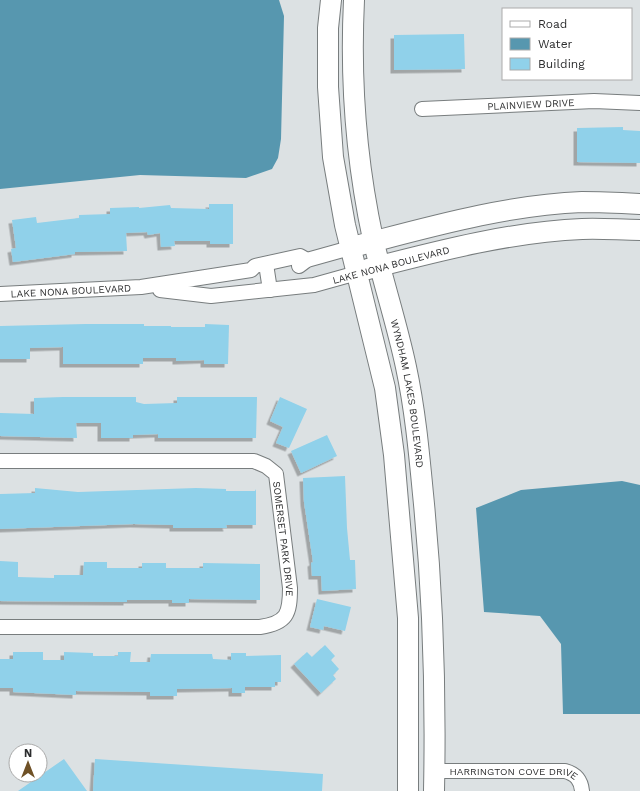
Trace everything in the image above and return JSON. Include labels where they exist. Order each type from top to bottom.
[{"type":"street","name":"WYNDHAM LAKES BOULEVARD","points":[[330,0],[328,28],[328,87],[333,157],[350,248],[385,388],[394,455],[408,618],[408,791]]},
{"type":"street","name":"WYNDHAM LAKES BOULEVARD","points":[[354,0],[352,40],[354,114],[363,187],[374,241],[406,368],[418,436],[429,549],[433,619],[434,791]]},
{"type":"street","name":"PLAINVIEW DRIVE","points":[[422,109],[594,101],[640,102]]},
{"type":"street","name":"LAKE NONA BOULEVARD","points":[[0,294],[141,287],[251,270],[255,266],[267,268],[300,256],[306,260],[455,221],[518,209],[582,202],[640,204]]},
{"type":"street","name":"LAKE NONA BOULEVARD","points":[[141,287],[211,296],[314,285],[357,272],[461,246],[522,235],[583,229],[640,230]]},
{"type":"street","points":[[267,268],[270,290]]},
{"type":"street","name":"SOMERSET PARK DRIVE","points":[[0,461],[254,461],[266,466],[276,474],[290,588],[290,607],[284,618],[274,625],[260,627],[0,627]]},
{"type":"street","name":"HARRINGTON COVE DRIVE","points":[[434,771],[565,771],[580,780],[582,791]]},
{"type":"water","points":[[0,0],[279,0],[284,16],[281,139],[278,158],[272,169],[246,178],[140,175],[0,189]]},
{"type":"water","points":[[622,481],[640,485],[640,714],[563,714],[561,644],[540,616],[484,612],[476,508],[521,490]]},
{"type":"building","points":[[464,34],[465,69],[394,70],[394,35]]},
{"type":"building","points":[[623,127],[623,130],[640,131],[640,163],[577,162],[577,128]]},
{"type":"building","points":[[209,204],[233,204],[233,244],[210,244],[210,241],[174,241],[175,246],[161,247],[160,233],[148,235],[147,232],[126,233],[127,251],[75,252],[75,254],[13,262],[11,249],[16,248],[12,220],[36,217],[37,223],[79,218],[79,215],[110,214],[110,208],[139,208],[170,205],[171,208],[209,209]]},
{"type":"building","points":[[144,324],[144,326],[171,327],[205,327],[205,324],[229,325],[228,364],[204,364],[204,360],[176,361],[176,358],[143,358],[143,364],[63,364],[63,347],[30,348],[30,359],[0,359],[0,326]]},
{"type":"building","points":[[136,397],[136,402],[144,404],[177,403],[177,397],[257,397],[256,438],[158,438],[158,434],[133,435],[133,438],[101,438],[101,423],[76,423],[77,438],[0,436],[0,413],[34,414],[34,398]]},
{"type":"building","points":[[280,397],[307,409],[289,448],[276,443],[283,427],[270,421]]},
{"type":"building","points":[[327,435],[337,456],[301,473],[291,451]]},
{"type":"building","points":[[345,476],[350,560],[355,560],[356,589],[322,591],[321,576],[312,576],[311,563],[313,562],[304,502],[303,478]]},
{"type":"building","points":[[35,488],[78,492],[196,488],[226,489],[226,491],[255,491],[256,489],[256,525],[226,525],[227,528],[173,528],[173,525],[134,524],[0,529],[0,494],[35,493]]},
{"type":"building","points":[[0,561],[18,562],[18,577],[54,578],[54,575],[83,575],[84,562],[107,562],[107,568],[142,568],[142,563],[166,563],[166,568],[203,568],[203,563],[260,564],[260,600],[189,599],[189,603],[172,603],[172,600],[127,600],[127,602],[0,601]]},
{"type":"building","points":[[317,599],[351,607],[345,631],[324,626],[323,630],[310,627]]},
{"type":"building","points":[[325,645],[335,656],[331,660],[339,669],[333,675],[336,679],[321,693],[294,664],[307,652],[312,657]]},
{"type":"building","points":[[13,652],[43,652],[43,660],[64,660],[64,652],[93,653],[93,656],[118,656],[118,652],[131,652],[130,662],[150,662],[151,654],[212,654],[213,659],[231,660],[231,653],[246,653],[246,656],[281,655],[281,682],[275,682],[275,687],[245,687],[245,693],[232,693],[232,688],[177,689],[177,696],[150,696],[150,692],[76,691],[76,695],[13,692],[13,688],[0,688],[0,659],[13,659]]},
{"type":"building","points":[[64,759],[87,791],[18,791],[30,783],[48,783],[48,770]]},
{"type":"building","points":[[95,759],[323,774],[322,791],[93,791]]}]
